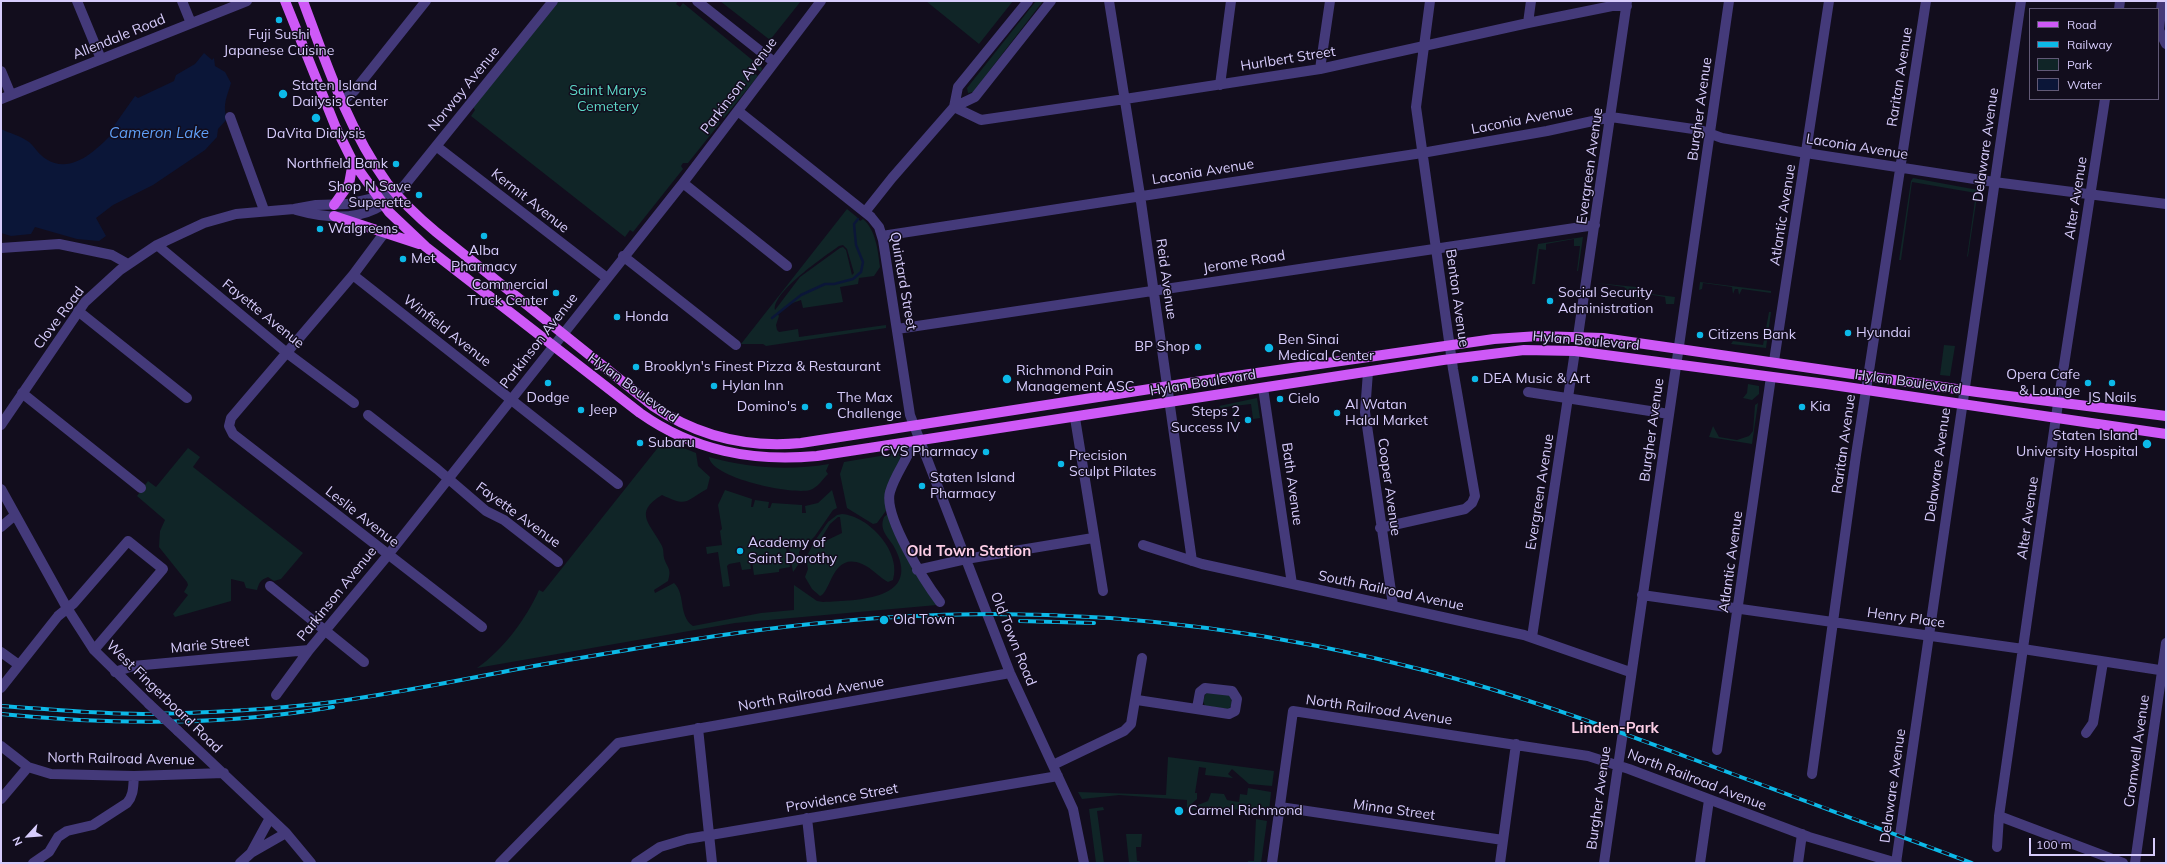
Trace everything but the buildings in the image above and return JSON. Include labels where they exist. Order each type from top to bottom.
[{"type":"main road","name":"Hylan Boulevard","points":[[285,1],[330,114],[352,162],[380,201],[426,247],[652,422],[675,435],[714,450],[754,457],[793,458],[1075,418],[1451,359],[1524,350],[1575,352],[1771,377],[1961,403],[2166,434]]},
{"type":"main road","name":"Hylan Boulevard","points":[[303,1],[324,57],[365,148],[395,193],[436,232],[562,334],[662,412],[694,428],[724,438],[757,444],[792,444],[1167,386],[1509,337],[1578,336],[1678,348],[1963,390],[2166,416]]},
{"type":"main road","points":[[334,205],[349,184],[352,162]]},
{"type":"main road","points":[[334,216],[426,247]]},
{"type":"street","points":[[77,1],[101,59]]},
{"type":"street","points":[[182,1],[191,23]]},
{"type":"street","name":"Allendale Road","points":[[1,99],[247,1]]},
{"type":"street","points":[[343,101],[355,90],[426,1]]},
{"type":"street","name":"Norway Avenue","points":[[380,201],[404,186],[553,1]]},
{"type":"street","points":[[697,1],[774,62]]},
{"type":"street","name":"Parkinson Avenue","points":[[276,695],[309,650],[388,554],[511,400],[623,256],[683,183],[821,1]]},
{"type":"street","points":[[954,107],[958,87],[1028,1]]},
{"type":"street","points":[[865,212],[892,178],[954,107],[975,97],[1052,1]]},
{"type":"street","name":"Reid Avenue","points":[[1109,1],[1140,195],[1192,561]]},
{"type":"street","points":[[1220,85],[1231,1]]},
{"type":"street","points":[[1320,69],[1330,1]]},
{"type":"street","name":"Benton Avenue","points":[[1380,528],[1465,509],[1474,499],[1451,359],[1416,107],[1430,1]]},
{"type":"street","points":[[1528,23],[1531,1]]},
{"type":"street","name":"Burgher Avenue","points":[[1604,863],[1630,672],[1729,1]]},
{"type":"street","name":"Atlantic Avenue","points":[[1774,362],[1829,1]]},
{"type":"street","name":"Raritan Avenue","points":[[1812,774],[1869,376],[1926,1]]},
{"type":"street","name":"Delaware Avenue","points":[[1896,863],[1961,403],[2021,1]]},
{"type":"street","points":[[2162,1],[2159,29],[2166,44]]},
{"type":"street","name":"Hurlbert Street","points":[[954,107],[981,120],[1220,85],[1320,69],[1528,23],[1627,4]]},
{"type":"street","name":"Evergreen Avenue","points":[[1578,336],[1627,4]]},
{"type":"street","points":[[1,70],[11,95]]},
{"type":"street","name":"Alter Avenue","points":[[1997,847],[1999,816],[2058,403],[2105,100]]},
{"type":"street","name":"Quintard Street","points":[[738,111],[874,220],[882,236],[910,414],[914,425]]},
{"type":"street","points":[[230,117],[264,210]]},
{"type":"street","name":"Laconia Avenue","points":[[882,236],[1422,152],[1611,117],[1700,130],[1722,138],[1806,153],[1994,182],[2166,204]]},
{"type":"street","name":"Kermit Avenue","points":[[436,146],[607,278]]},
{"type":"street","points":[[683,183],[787,266]]},
{"type":"street","name":"Clove Road","points":[[294,209],[317,216],[334,216],[367,212],[380,201]]},
{"type":"street","name":"Clove Road","points":[[1,425],[78,311],[90,297],[128,264],[157,245],[209,222],[236,214],[264,210],[294,209],[316,205],[380,201]]},
{"type":"street","name":"Jerome Road","points":[[897,329],[1595,225]]},
{"type":"street","points":[[287,353],[353,275],[385,232]]},
{"type":"street","points":[[1,248],[59,244],[112,255],[128,264]]},
{"type":"street","name":"Fayette Avenue","points":[[157,245],[287,353],[354,403]]},
{"type":"street","points":[[623,256],[736,344]]},
{"type":"street","name":"Winfield Avenue","points":[[353,275],[618,484]]},
{"type":"street","points":[[78,311],[187,398]]},
{"type":"street","name":"Evergreen Avenue","points":[[1532,637],[1575,352]]},
{"type":"street","name":"Leslie Avenue","points":[[287,353],[231,418],[229,426],[233,434],[482,627]]},
{"type":"street","name":"Cooper Avenue","points":[[1368,372],[1365,412],[1380,528],[1393,605]]},
{"type":"street","name":"Atlantic Avenue","points":[[1717,750],[1771,377]]},
{"type":"street","name":"Bath Avenue","points":[[1263,388],[1292,584]]},
{"type":"street","points":[[1528,392],[1669,414]]},
{"type":"street","points":[[22,393],[141,488]]},
{"type":"street","name":"Fayette Avenue","points":[[368,415],[486,511],[504,520],[558,562]]},
{"type":"street","points":[[1075,418],[1093,538],[1103,591]]},
{"type":"street","name":"Old Town Road","points":[[914,425],[917,441],[966,559],[1010,673],[1073,809],[1084,863]]},
{"type":"street","points":[[917,441],[893,484],[889,498],[892,513],[917,570],[940,602]]},
{"type":"street","name":"West Fingerboard Road","points":[[1,489],[67,608],[94,650],[115,672],[286,833],[311,863]]},
{"type":"street","points":[[1,527],[15,515]]},
{"type":"street","points":[[917,570],[966,559],[1093,538]]},
{"type":"street","points":[[1,688],[58,616],[128,541],[163,569],[94,650]]},
{"type":"street","name":"South Railroad Avenue","points":[[1143,545],[1192,561],[1532,637],[1630,672]]},
{"type":"street","points":[[270,586],[364,662]]},
{"type":"street","name":"Henry Place","points":[[1642,595],[1929,635],[2164,671]]},
{"type":"street","name":"Cromwell Avenue","points":[[2135,863],[2164,671],[2166,643]]},
{"type":"street","name":"Marie Street","points":[[115,672],[133,666],[309,650]]},
{"type":"street","points":[[1,652],[19,665]]},
{"type":"street","points":[[1053,765],[1124,731],[1133,721],[1142,658]]},
{"type":"street","points":[[2086,733],[2093,723],[2103,662]]},
{"type":"street","name":"North Railroad Avenue","points":[[500,863],[618,743],[1010,673]]},
{"type":"street","points":[[1137,700],[1197,708]]},
{"type":"street","name":"North Railroad Avenue","points":[[1280,807],[1293,712],[1576,753],[1618,765],[1802,834],[1896,863]]},
{"type":"street","points":[[698,728],[712,863]]},
{"type":"street","points":[[1500,863],[1516,744]]},
{"type":"street","name":"North Railroad Avenue","points":[[1,746],[28,767],[51,774],[134,776],[224,773]]},
{"type":"street","points":[[1,799],[28,767]]},
{"type":"street","points":[[33,863],[49,852],[58,837],[67,831],[93,825],[127,803],[131,798],[134,776]]},
{"type":"street","name":"Providence Street","points":[[636,863],[650,852],[671,843],[808,818],[1058,776]]},
{"type":"street","points":[[1700,863],[1709,800]]},
{"type":"street","points":[[1272,863],[1280,807]]},
{"type":"street","name":"Minna Street","points":[[1280,807],[1504,840]]},
{"type":"street","points":[[1999,816],[2123,863]]},
{"type":"street","points":[[251,853],[270,818]]},
{"type":"street","points":[[808,818],[812,863]]},
{"type":"street","points":[[240,863],[251,853],[286,833]]},
{"type":"street","points":[[1798,863],[1802,834]]},
{"type":"green space","name":"Saint Marys Cemetery","points":[[554,1],[678,1],[676,4],[680,7],[683,3],[762,68],[761,72],[757,69],[754,73],[758,76],[724,118],[720,116],[718,120],[720,123],[688,163],[683,163],[681,166],[683,169],[633,232],[630,230],[625,237],[471,116],[475,110],[473,107]]},
{"type":"green space","points":[[720,1],[801,1],[770,40]]},
{"type":"green space","points":[[926,1],[1013,1],[979,44]]},
{"type":"green space","points":[[1036,1],[1043,1],[973,92],[968,93],[967,88]]},
{"type":"green space","points":[[1913,178],[1978,190],[1967,257],[1976,193],[1912,182],[1901,260],[1899,260],[1911,181]]},
{"type":"green space","points":[[847,209],[860,221],[863,219],[874,235],[877,248],[880,267],[874,276],[859,278],[858,284],[840,287],[843,302],[803,308],[801,300],[790,304],[777,313],[779,316],[776,325],[777,330],[779,332],[798,329],[799,337],[886,325],[886,328],[766,346],[763,344],[741,344]],"holes":[[[843,245],[847,249],[854,273],[852,275],[846,250],[843,247],[840,248],[800,277],[775,310],[776,302],[790,284],[839,246]]]},
{"type":"green space","points":[[1583,237],[1578,271],[1580,246],[1574,246],[1574,239],[1546,244],[1546,250],[1539,249],[1535,284],[1532,284],[1538,244]]},
{"type":"green space","points":[[1700,282],[1771,291],[1771,293],[1742,289],[1739,295],[1738,289],[1735,289],[1733,294],[1732,287],[1703,283],[1702,289],[1699,290]]},
{"type":"green space","points":[[1596,283],[1636,287],[1636,292],[1675,297],[1674,304],[1666,304],[1665,297],[1640,293],[1637,299],[1624,287]]},
{"type":"green space","points":[[1769,312],[1771,312],[1766,348],[1731,344],[1733,341],[1763,345]]},
{"type":"green space","points":[[1944,345],[1955,346],[1950,376],[1940,375]]},
{"type":"green space","points":[[1748,384],[1759,386],[1759,394],[1752,400],[1743,398],[1747,393]]},
{"type":"green space","points":[[1257,398],[1260,418],[1253,419],[1251,404],[1234,406],[1238,441],[1232,406],[1221,408],[1219,406]]},
{"type":"green space","points":[[1758,403],[1752,444],[1709,437],[1713,426],[1719,437],[1737,440],[1749,436],[1753,431],[1755,405]]},
{"type":"green space","points":[[664,440],[696,453],[698,466],[710,477],[707,489],[690,500],[682,502],[662,495],[653,501],[648,507],[646,513],[649,525],[663,548],[664,558],[669,571],[668,581],[654,590],[655,593],[674,583],[680,593],[685,617],[693,626],[761,613],[794,610],[794,585],[817,601],[823,602],[869,598],[883,594],[894,587],[900,577],[901,563],[893,545],[884,532],[882,525],[884,517],[890,512],[937,605],[735,623],[477,668],[487,661],[505,643],[521,623],[539,590],[543,592]]},
{"type":"green space","points":[[188,448],[200,457],[193,467],[303,553],[281,579],[274,581],[268,577],[265,578],[258,585],[257,590],[246,588],[244,582],[231,579],[231,601],[175,617],[173,614],[188,595],[184,592],[188,585],[159,547],[160,531],[165,520],[137,496],[148,481],[156,487]]},
{"type":"green space","points":[[904,452],[888,508],[877,523],[873,524],[847,508],[840,474],[844,462]]},
{"type":"green space","points":[[709,457],[739,464],[784,468],[829,464],[826,471],[828,474],[813,489],[801,491],[787,490],[737,478],[723,472],[713,465]]},
{"type":"green space","points":[[725,490],[752,499],[751,507],[753,507],[755,500],[769,502],[768,508],[770,508],[772,503],[802,505],[802,513],[806,513],[805,506],[818,503],[832,490],[837,508],[833,510],[815,536],[810,541],[806,542],[799,552],[800,562],[793,572],[789,548],[786,548],[790,567],[779,569],[779,572],[754,575],[752,561],[750,561],[751,569],[742,570],[740,562],[729,564],[727,566],[730,586],[723,587],[718,552],[707,554],[706,547],[722,545],[720,531],[722,529],[718,505]]},
{"type":"green space","points":[[842,514],[852,516],[863,521],[881,537],[893,558],[893,580],[888,582],[866,566],[852,562],[844,563],[838,568],[824,593],[820,596],[812,589],[805,577],[808,569],[806,558],[814,542],[828,522],[837,515]],"holes":[[[840,517],[842,533],[817,545],[830,524]]]},
{"type":"green space","points":[[1206,693],[1229,694],[1232,704],[1228,709],[1205,706],[1203,701]]},
{"type":"green space","points":[[1168,757],[1274,771],[1272,786],[1249,784],[1232,769],[1228,774],[1233,778],[1205,775],[1206,768],[1199,767],[1195,793],[1197,793],[1197,799],[1187,808],[1187,800],[1119,795],[1082,799],[1078,792],[1166,795]]},
{"type":"green space","points":[[1248,788],[1271,792],[1269,812],[1209,807],[1208,814],[1203,814],[1204,807],[1197,806],[1196,810],[1188,809],[1208,801],[1211,793],[1224,794],[1227,800],[1239,802],[1240,794],[1247,795]]},
{"type":"green space","points":[[1103,807],[1104,810],[1097,811],[1104,863],[1096,863],[1089,809]]},
{"type":"green space","points":[[1256,819],[1267,821],[1261,863],[1248,863],[1248,861],[1254,861]]},
{"type":"green space","points":[[1126,834],[1142,834],[1141,847],[1136,847],[1137,861],[1140,861],[1139,863],[1129,863]]},
{"type":"water","name":"Cameron Lake","points":[[204,53],[212,60],[214,58],[215,66],[225,72],[231,83],[225,105],[227,119],[218,129],[217,137],[205,150],[153,185],[113,205],[96,218],[106,236],[99,241],[77,239],[35,227],[31,234],[11,236],[1,233],[1,129],[26,140],[46,159],[55,163],[73,163],[90,154],[112,134],[111,130],[135,96],[138,98],[174,81],[176,75],[195,64]]},
{"type":"waterway","points":[[772,318],[801,295],[825,284],[834,284],[853,279],[861,272],[863,262],[856,245],[854,224],[858,219]]},
{"type":"railway","points":[[1,706],[125,714],[211,712],[279,708],[377,695],[624,650],[759,630],[850,620],[962,614],[1029,614],[1096,617],[1230,631],[1296,642],[1362,655],[1460,680],[1526,700],[1623,733],[1972,863]]},
{"type":"railway","points":[[1020,621],[1094,623]]},
{"type":"railway","points":[[1,714],[42,718],[126,722],[167,722],[251,718],[333,707]]},
{"type":"place","name":"Fuji Sushi Japanese Cuisine","points":[[279,20]]},
{"type":"place","name":"Staten Island Dailysis Center","points":[[283,94]]},
{"type":"place","name":"DaVita Dialysis","points":[[316,118]]},
{"type":"place","name":"Northfield Bank","points":[[396,164]]},
{"type":"place","name":"Shop N Save Superette","points":[[419,195]]},
{"type":"place","name":"Walgreens","points":[[320,229]]},
{"type":"place","name":"Alba Pharmacy","points":[[484,236]]},
{"type":"place","name":"Met","points":[[403,259]]},
{"type":"place","name":"Commercial Truck Center","points":[[556,293]]},
{"type":"place","name":"Social Security Administration","points":[[1550,301]]},
{"type":"place","name":"Honda","points":[[617,317]]},
{"type":"place","name":"Hyundai","points":[[1848,333]]},
{"type":"place","name":"Citizens Bank","points":[[1700,335]]},
{"type":"place","name":"BP Shop","points":[[1198,347]]},
{"type":"place","name":"Ben Sinai Medical Center","points":[[1269,348]]},
{"type":"place","name":"Brooklyn's Finest Pizza & Restaurant","points":[[636,367]]},
{"type":"place","name":"Richmond Pain Management ASC","points":[[1007,379]]},
{"type":"place","name":"DEA Music & Art","points":[[1475,379]]},
{"type":"place","name":"Dodge","points":[[548,383]]},
{"type":"place","name":"Opera Cafe & Lounge","points":[[2088,383]]},
{"type":"place","name":"JS Nails","points":[[2112,383]]},
{"type":"place","name":"Hylan Inn","points":[[714,386]]},
{"type":"place","name":"Cielo","points":[[1280,399]]},
{"type":"place","name":"The Max Challenge","points":[[829,406]]},
{"type":"place","name":"Domino's","points":[[805,407]]},
{"type":"place","name":"Kia","points":[[1802,407]]},
{"type":"place","name":"Jeep","points":[[581,410]]},
{"type":"place","name":"Al Watan Halal Market","points":[[1337,413]]},
{"type":"place","name":"Steps 2 Success IV","points":[[1248,420]]},
{"type":"place","name":"Subaru","points":[[640,443]]},
{"type":"place","name":"Staten Island University Hospital","points":[[2147,444]]},
{"type":"place","name":"CVS Pharmacy","points":[[986,452]]},
{"type":"place","name":"Precision Sculpt Pilates","points":[[1061,464]]},
{"type":"place","name":"Staten Island Pharmacy","points":[[922,486]]},
{"type":"place","name":"Academy of Saint Dorothy","points":[[740,551]]},
{"type":"place","name":"Old Town","points":[[884,620]]},
{"type":"place","name":"Carmel Richmond","points":[[1179,811]]},
{"type":"district","name":"Old Town Station","points":[[969,551]]},
{"type":"district","name":"Linden-Park","points":[[1615,728]]}]
